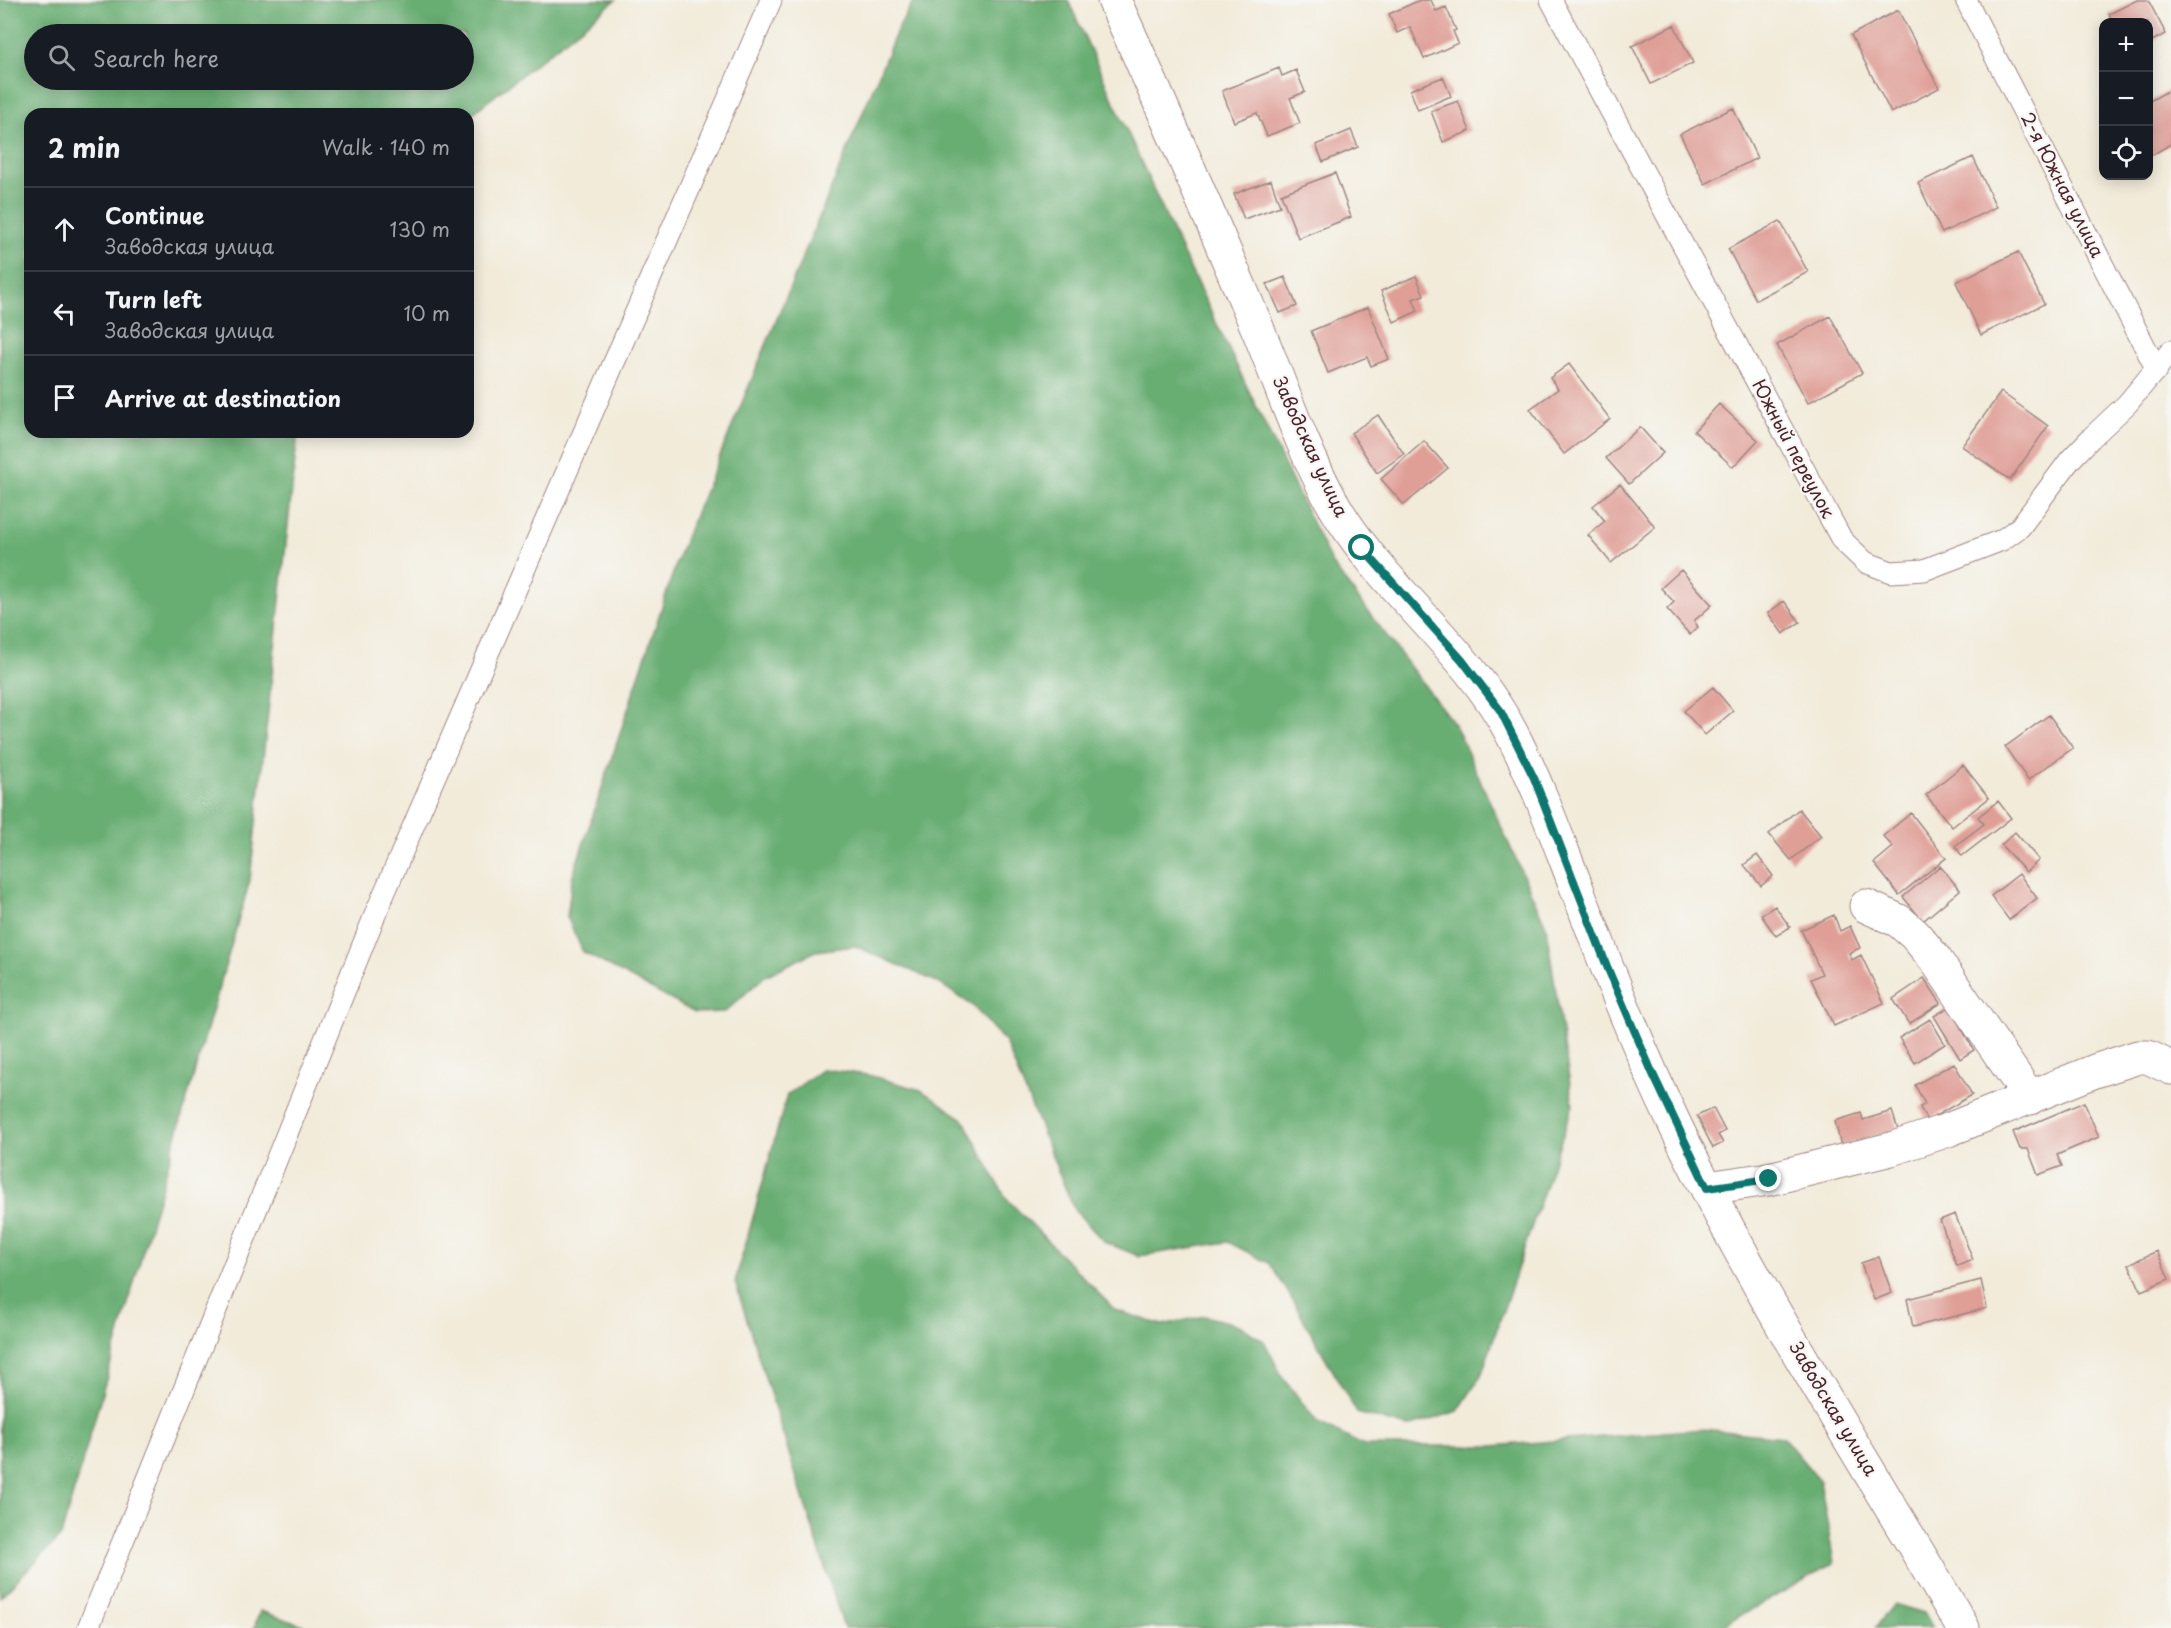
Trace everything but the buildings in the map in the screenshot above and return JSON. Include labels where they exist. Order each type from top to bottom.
[{"type":"street","name":"Заводская улица","points":[[1114,0],[1329,497],[1362,548],[1462,660],[1500,710],[1534,778],[1608,969],[1652,1072],[1707,1188],[1761,1288],[1964,1628]]},
{"type":"street","points":[[1866,906],[1899,921],[1915,935],[1935,959],[2030,1098]]},
{"type":"street","points":[[1707,1188],[1769,1179],[1891,1149],[1948,1130],[2095,1071],[2138,1057],[2148,1057],[2171,1068]]},
{"type":"lane","points":[[88,1628],[377,910],[771,0]]},
{"type":"lane","name":"Южный переулок","points":[[1551,0],[1842,540],[1865,562],[1891,572],[1924,570],[2002,540],[2020,527],[2070,460],[2127,404],[2171,351]]},
{"type":"lane","name":"2-я Южная улица","points":[[1966,0],[2157,370]]},
{"type":"green space","points":[[0,0],[616,0],[474,112],[474,108],[24,108],[24,438],[297,438],[250,880],[61,1536],[0,1597]]},
{"type":"green space","points":[[914,0],[1068,0],[1176,239],[1332,564],[1456,727],[1546,926],[1573,1105],[1481,1376],[1458,1411],[1408,1427],[1357,1413],[1269,1263],[1228,1242],[1139,1256],[1104,1242],[1074,1209],[1005,1042],[973,1006],[937,982],[855,946],[816,951],[765,976],[725,1012],[695,1013],[583,952],[567,917],[572,878],[681,549],[898,28]]},
{"type":"green space","points":[[823,1069],[868,1075],[921,1090],[963,1119],[1006,1198],[1115,1310],[1162,1325],[1205,1316],[1239,1325],[1264,1341],[1282,1376],[1317,1422],[1364,1446],[1492,1446],[1702,1429],[1783,1437],[1820,1481],[1834,1563],[1719,1628],[844,1628],[735,1282],[787,1095]]},
{"type":"green space","points":[[1894,1604],[1924,1613],[1932,1628],[1875,1628]]},
{"type":"green space","points":[[260,1611],[312,1628],[254,1628]]},
{"type":"route","points":[[1362,548],[1462,660],[1500,710],[1534,778],[1608,969],[1652,1072],[1707,1188],[1769,1179]]}]
